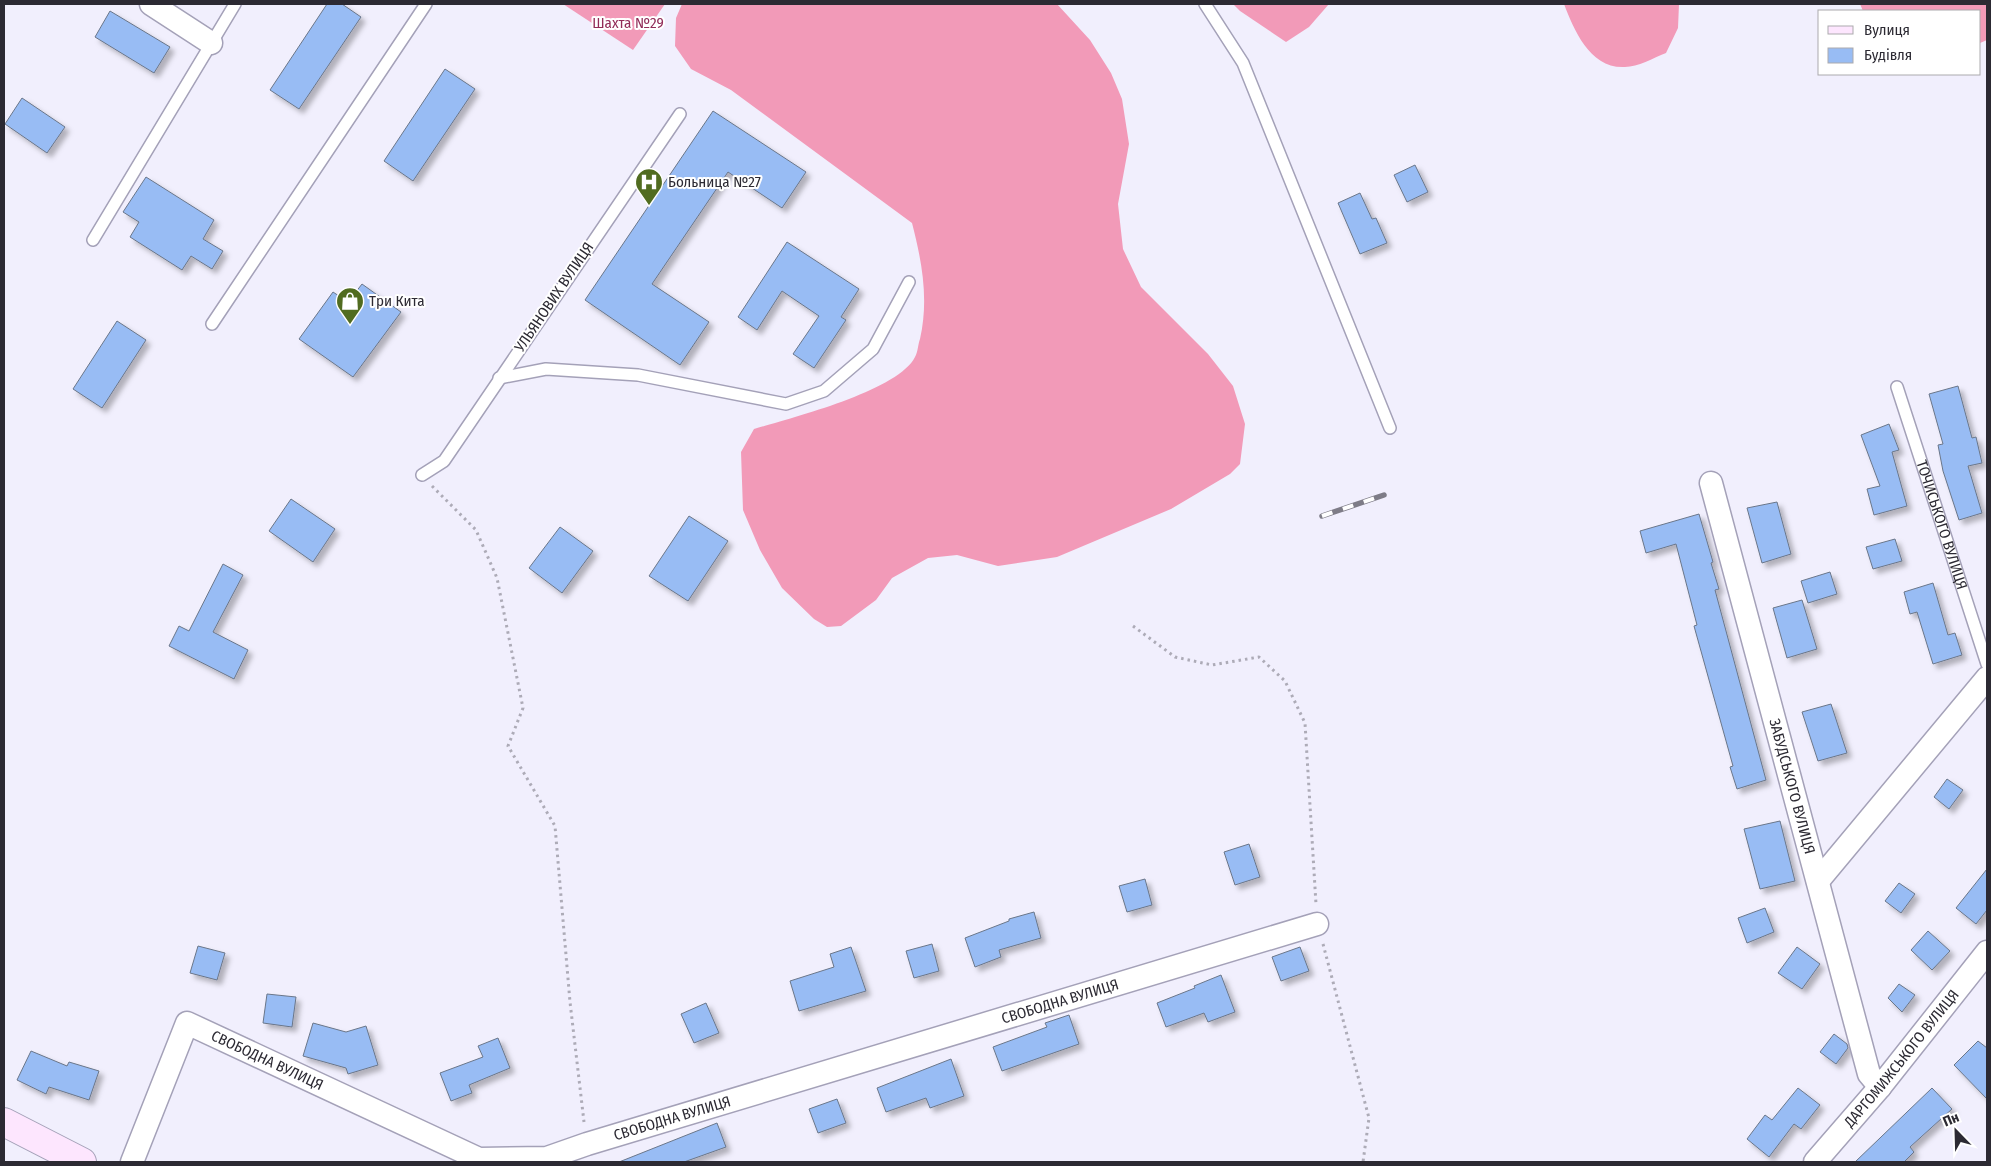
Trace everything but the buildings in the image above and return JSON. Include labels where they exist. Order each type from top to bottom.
[{"type":"main road","points":[[4,1122],[82,1162]]},
{"type":"street","points":[[151,4],[211,43]]},
{"type":"street","name":"ЗАБУДСЬКОГО ВУЛИЦЯ","points":[[1711,483],[1868,1074],[1880,1087]]},
{"type":"street","points":[[1818,881],[1987,678]]},
{"type":"street","name":"СВОБОДНА ВУЛИЦЯ","points":[[132,1162],[187,1023],[479,1159],[548,1158],[586,1144],[1317,924]]},
{"type":"street","name":"ДАРГОМИЖСЬКОГО ВУЛИЦЯ","points":[[1815,1162],[1880,1087],[1987,952]]},
{"type":"lane","points":[[93,240],[236,4]]},
{"type":"lane","points":[[212,324],[426,4]]},
{"type":"lane","points":[[1205,4],[1243,64],[1390,428]]},
{"type":"lane","name":"УЛЬЯНОВИХ ВУЛИЦЯ","points":[[422,475],[444,461],[498,378],[680,114]]},
{"type":"lane","points":[[498,378],[546,369],[638,375],[786,404],[824,391],[873,348],[909,282]]},
{"type":"lane","name":"ТОЧИСЬКОГО ВУЛИЦЯ","points":[[1897,387],[1987,664]]},
{"type":"path","points":[[422,475],[476,530],[497,578],[524,708],[508,746],[555,826],[570,1002],[586,1144]]},
{"type":"path","points":[[1133,626],[1175,657],[1212,665],[1259,657],[1286,681],[1305,723],[1317,924],[1369,1118],[1363,1162]]},
{"type":"green space","name":"Шахта №29","points":[[563,4],[665,4],[633,50]]},
{"type":"green space","points":[[682,4],[1057,4],[1090,40],[1111,73],[1122,99],[1129,144],[1118,204],[1123,249],[1141,287],[1208,354],[1233,386],[1245,424],[1240,464],[1230,474],[1171,509],[1057,557],[998,566],[957,555],[928,558],[892,578],[876,600],[841,626],[827,627],[814,619],[782,588],[760,550],[743,510],[741,452],[754,429],[842,402],[888,381],[905,369],[916,355],[923,324],[924,295],[919,252],[912,223],[731,90],[691,69],[675,46],[676,18]]},
{"type":"green space","points":[[1233,4],[1329,4],[1309,27],[1286,42],[1240,11]]},
{"type":"green space","points":[[1564,4],[1679,4],[1678,28],[1666,53],[1635,66],[1613,66],[1602,62],[1585,46],[1578,36]]},
{"type":"green space","points":[[1860,4],[1987,4],[1987,40],[1981,43],[1981,10],[1863,10]]},
{"type":"railway","points":[[1322,516],[1384,495]]},
{"type":"place","name":"Больница №27","points":[[649,206]]},
{"type":"place","name":"Три Кита","points":[[350,325]]}]
